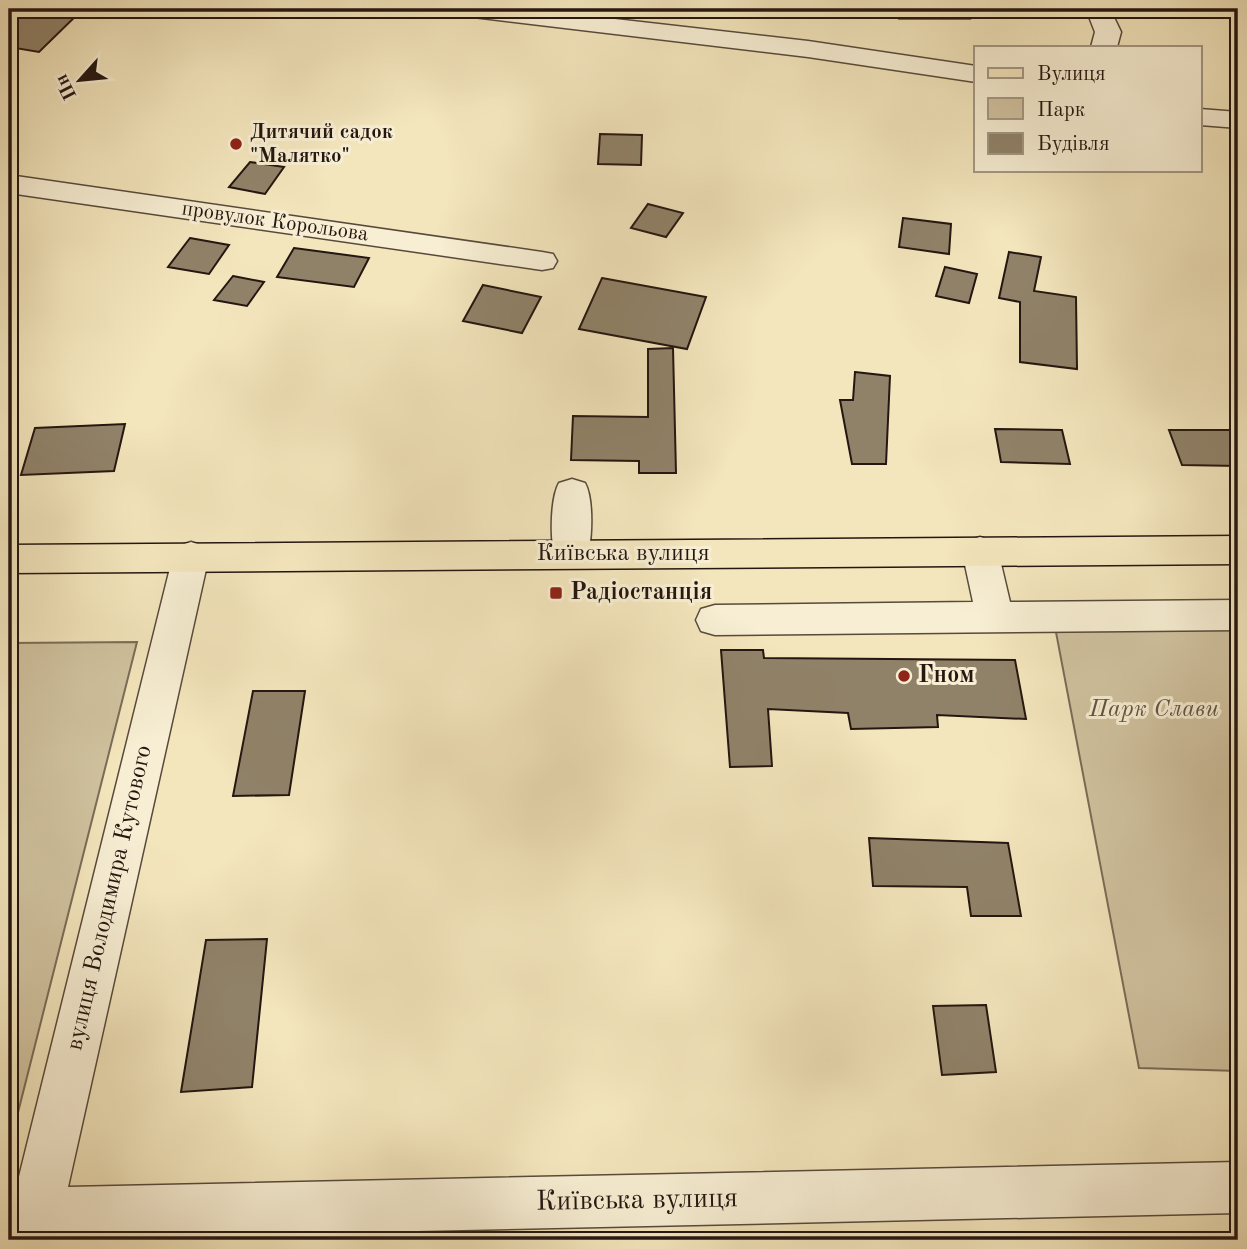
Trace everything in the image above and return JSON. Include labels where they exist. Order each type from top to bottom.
[{"type":"main road","name":"Київська вулиця","points":[[9,559],[1238,550]]},
{"type":"street","points":[[465,9],[863,56],[974,74]]},
{"type":"street","points":[[1098,9],[1108,32],[1104,46]]},
{"type":"street","points":[[1202,117],[1238,120]]},
{"type":"street","name":"провулок Корольова","points":[[9,184],[542,261]]},
{"type":"street","points":[[571,554],[572,492]]},
{"type":"street","points":[[980,551],[995,618]]},
{"type":"street","name":"вулиця Володимира Кутового","points":[[33,1227],[191,556]]},
{"type":"street","points":[[715,620],[1238,615]]},
{"type":"street","name":"Київська вулиця","points":[[33,1227],[1238,1188]]},
{"type":"green space","points":[[896,9],[966,9],[970,19],[899,19]]},
{"type":"green space","name":"Парк Слави","points":[[1238,624],[1238,1071],[1139,1068],[1055,627]]},
{"type":"green space","points":[[137,642],[9,1148],[9,643]]},
{"type":"building","points":[[22,9],[83,9],[39,52],[9,47],[9,22]]},
{"type":"building","points":[[600,134],[642,135],[641,165],[598,164]]},
{"type":"building","points":[[250,162],[284,167],[265,194],[229,187]]},
{"type":"building","points":[[648,204],[683,213],[666,237],[631,228]]},
{"type":"building","points":[[903,218],[951,224],[949,254],[899,247]]},
{"type":"building","points":[[190,238],[229,245],[209,274],[168,267]]},
{"type":"building","points":[[294,248],[369,258],[354,287],[277,277]]},
{"type":"building","points":[[1009,252],[1041,257],[1034,291],[1076,297],[1077,369],[1020,362],[1020,302],[999,298]]},
{"type":"building","points":[[945,267],[977,274],[969,303],[936,296]]},
{"type":"building","points":[[233,276],[264,282],[247,306],[214,300]]},
{"type":"building","points":[[602,278],[706,297],[687,349],[579,329]]},
{"type":"building","points":[[483,285],[541,297],[522,333],[463,321]]},
{"type":"building","points":[[673,348],[676,473],[639,473],[639,461],[571,460],[573,416],[648,417],[648,349]]},
{"type":"building","points":[[855,372],[890,376],[886,464],[852,464],[840,400],[853,400]]},
{"type":"building","points":[[125,424],[114,471],[21,475],[35,428]]},
{"type":"building","points":[[995,429],[1062,430],[1070,464],[1001,462]]},
{"type":"building","points":[[1169,430],[1238,430],[1238,466],[1182,465]]},
{"type":"building","points":[[721,650],[763,650],[764,658],[1015,660],[1026,719],[937,715],[938,727],[851,729],[848,713],[768,709],[772,766],[730,767]]},
{"type":"building","points":[[253,691],[305,691],[289,795],[233,796]]},
{"type":"building","points":[[869,838],[1008,843],[1021,916],[971,916],[967,887],[873,886]]},
{"type":"building","points":[[267,939],[252,1087],[181,1092],[206,940]]},
{"type":"building","points":[[986,1005],[996,1072],[942,1075],[933,1006]]},
{"type":"place","name":"Дитячий садок \"Малятко\"","points":[[236,144]]},
{"type":"place","name":"Радіостанція","points":[[556,593]]},
{"type":"place","name":"Гном","points":[[904,676]]}]
